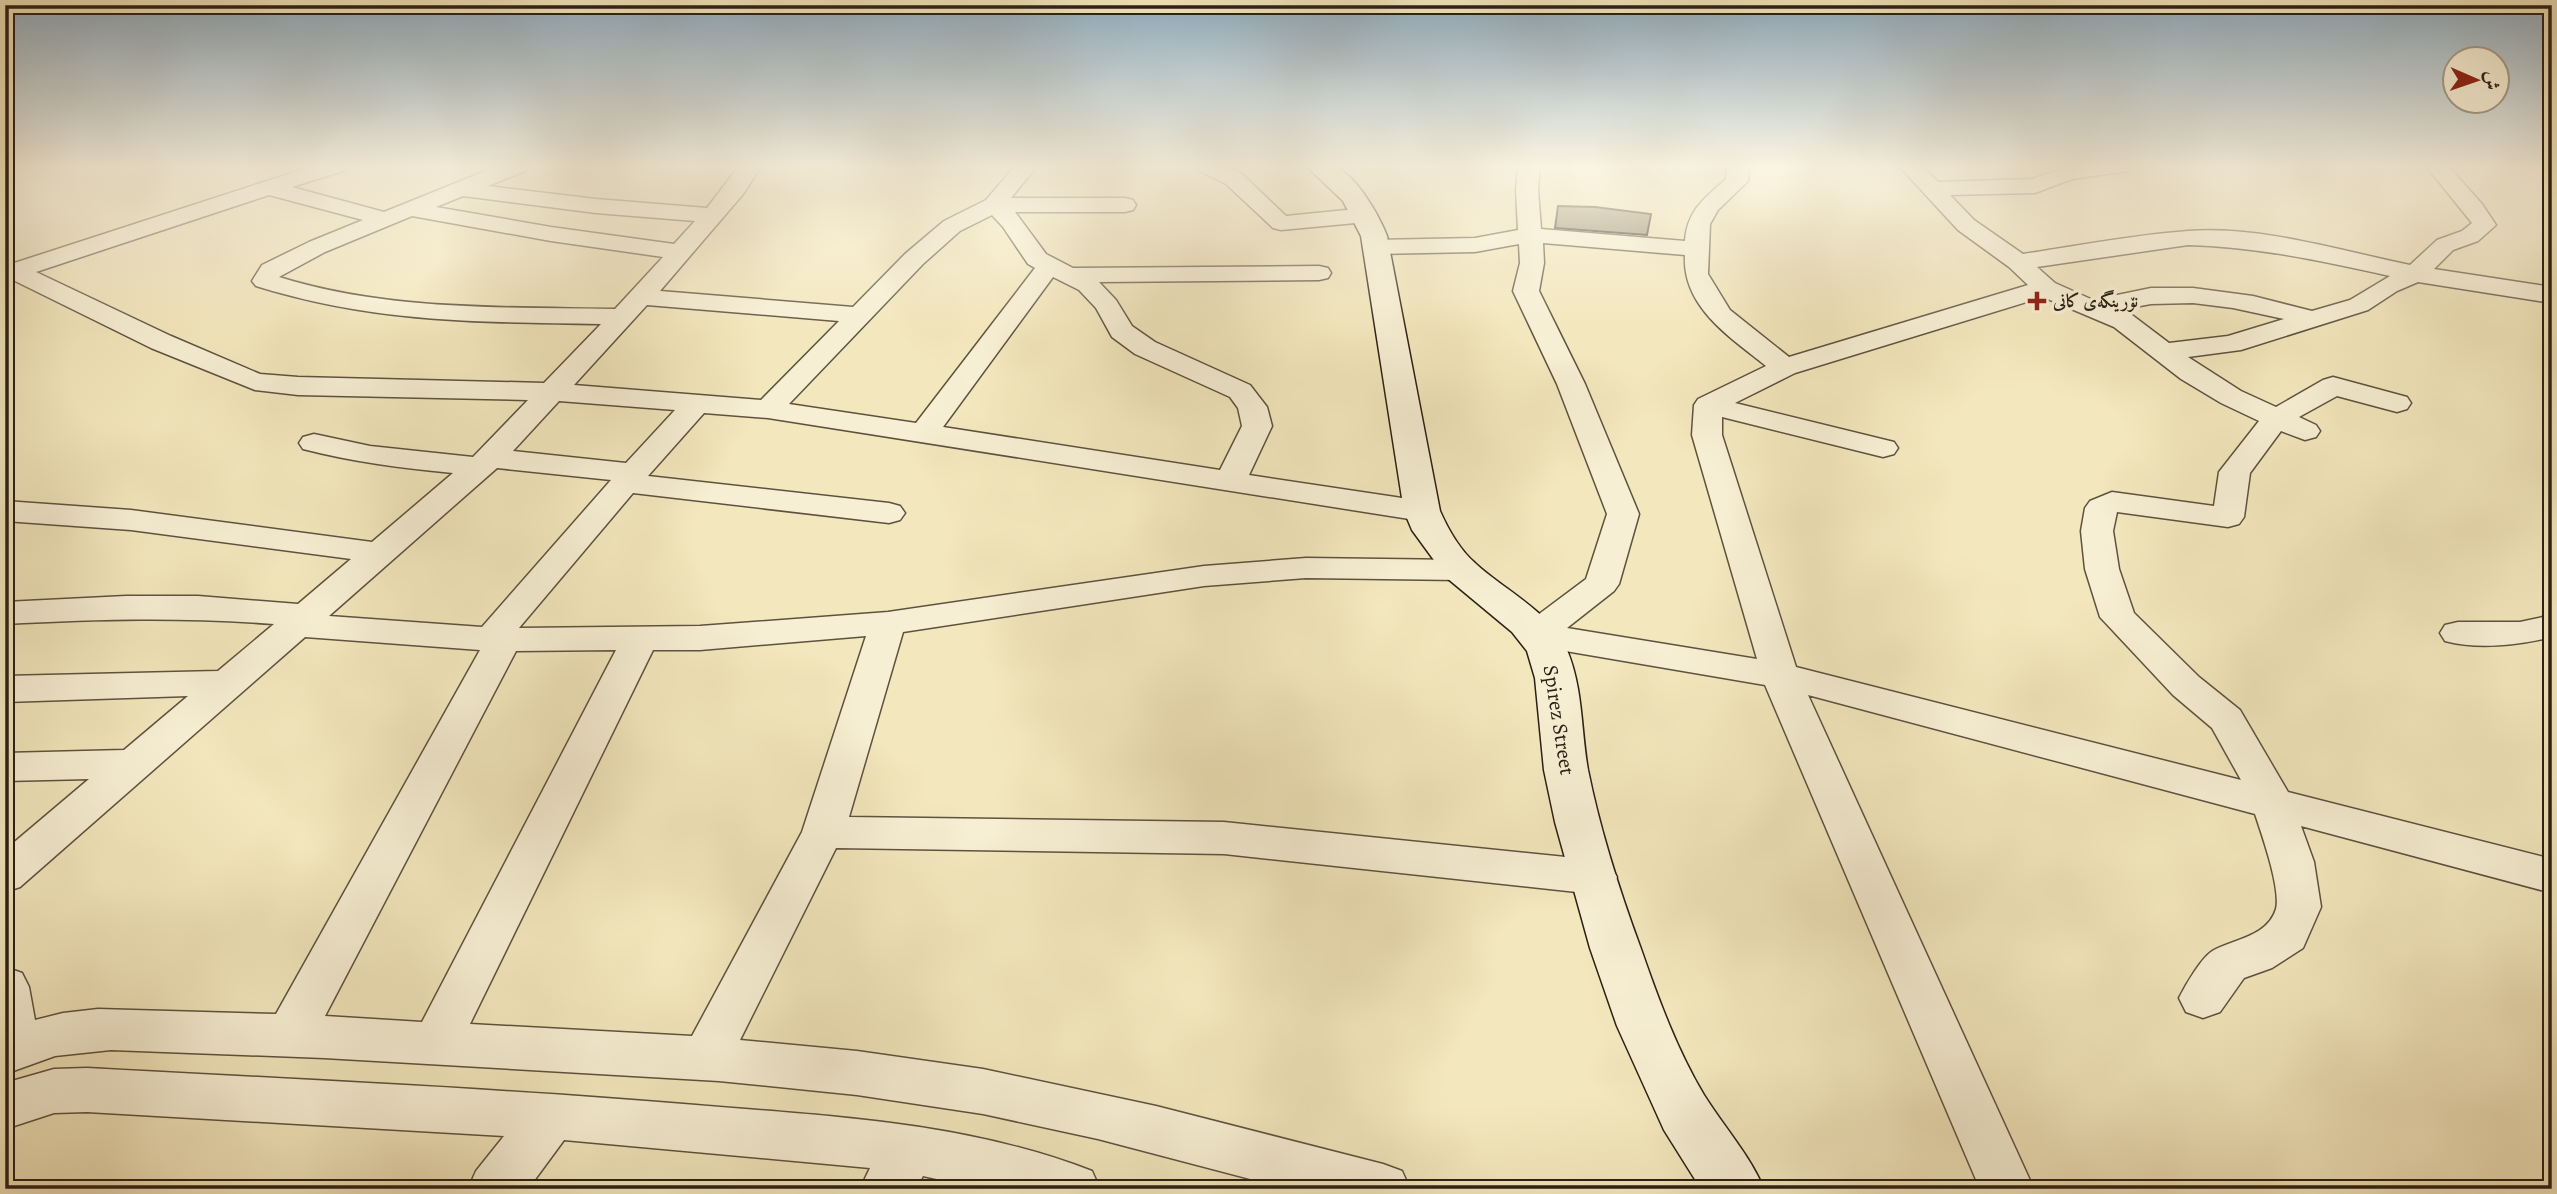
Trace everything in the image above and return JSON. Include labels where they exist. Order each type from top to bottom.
[{"type":"main road","name":"Spirez Street","points":[[1366,222],[1371,231],[1422,511],[1430,530],[1460,569],[1514,612],[1536,634],[1552,663],[1566,770],[1615,948],[1644,1026],[1684,1112],[1735,1189]]},
{"type":"street","points":[[10,272],[164,222]]},
{"type":"street","points":[[379,222],[271,270],[265,281],[323,299],[435,312],[632,307],[860,315]]},
{"type":"street","points":[[481,222],[680,252]]},
{"type":"street","points":[[5,875],[304,621],[484,462],[554,392],[706,222]]},
{"type":"street","points":[[768,409],[860,315],[952,226],[961,222]]},
{"type":"street","points":[[1012,222],[1037,259],[1088,285],[1107,305],[1121,331],[1145,348],[1240,391],[1252,407],[1257,426],[1230,481]]},
{"type":"street","points":[[1279,222],[1475,245],[1531,235],[1696,249]]},
{"type":"street","points":[[1530,222],[1532,262],[1526,291],[1571,384],[1623,514],[1602,584],[1536,634]]},
{"type":"street","points":[[1699,222],[1696,274],[1704,292],[1721,316],[1785,367]]},
{"type":"street","points":[[1963,222],[2018,262],[2046,288],[2123,321],[2191,373],[2290,425]]},
{"type":"street","points":[[2165,352],[2231,344],[2359,306],[2388,286],[2415,274],[2445,245],[2470,236],[2484,225],[2483,222]]},
{"type":"street","points":[[2018,262],[2188,238],[2236,239],[2283,245],[2415,274],[2552,295]]},
{"type":"street","points":[[1061,271],[1319,273]]},
{"type":"street","points":[[925,433],[1061,271]]},
{"type":"street","points":[[10,272],[255,382],[298,386],[554,392],[768,409],[1422,511]]},
{"type":"street","points":[[1708,405],[1785,367],[2046,288]]},
{"type":"street","points":[[2092,308],[2149,296],[2202,295],[2233,298],[2313,319]]},
{"type":"street","points":[[2203,998],[2228,964],[2256,955],[2287,934],[2299,907],[2292,862],[2273,805],[2258,772],[2226,719],[2186,686],[2118,617],[2102,569],[2098,531],[2101,508],[2112,502],[2228,517],[2235,472],[2333,386],[2397,403]]},
{"type":"street","points":[[290,1035],[498,639],[629,478],[697,403]]},
{"type":"street","points":[[1708,405],[1883,448]]},
{"type":"street","points":[[1708,405],[1707,435],[1780,676],[2007,1189]]},
{"type":"street","points":[[314,443],[370,455],[484,462],[629,478],[889,513]]},
{"type":"street","points":[[5,511],[131,520],[381,553]]},
{"type":"street","points":[[5,613],[126,607],[198,607],[304,621],[498,639],[700,638],[888,623],[1204,576],[1306,568],[1460,569]]},
{"type":"street","points":[[705,1059],[823,832],[888,623]]},
{"type":"street","points":[[2458,633],[2520,633],[2552,626]]},
{"type":"street","points":[[1536,634],[1780,676],[2273,805],[2383,830],[2552,876]]},
{"type":"street","points":[[436,1044],[640,639]]},
{"type":"street","points":[[5,689],[77,684],[230,683]]},
{"type":"street","points":[[5,767],[136,764]]},
{"type":"street","points":[[823,832],[1224,838],[1595,877]]},
{"type":"street","points":[[5,987],[10,1051],[71,1032],[290,1035],[705,1059],[922,1082],[1013,1097],[1105,1116],[1383,1189]]},
{"type":"street","points":[[5,1106],[54,1091],[87,1090],[552,1116],[844,1141],[899,1169],[995,1167],[1073,1189]]},
{"type":"street","points":[[495,1189],[552,1116]]},
{"type":"building","points":[[1556,222],[1650,222],[1647,235],[1555,228]]},
{"type":"place","name":"نۆرینگەی کانی","points":[[2037,301]]}]
